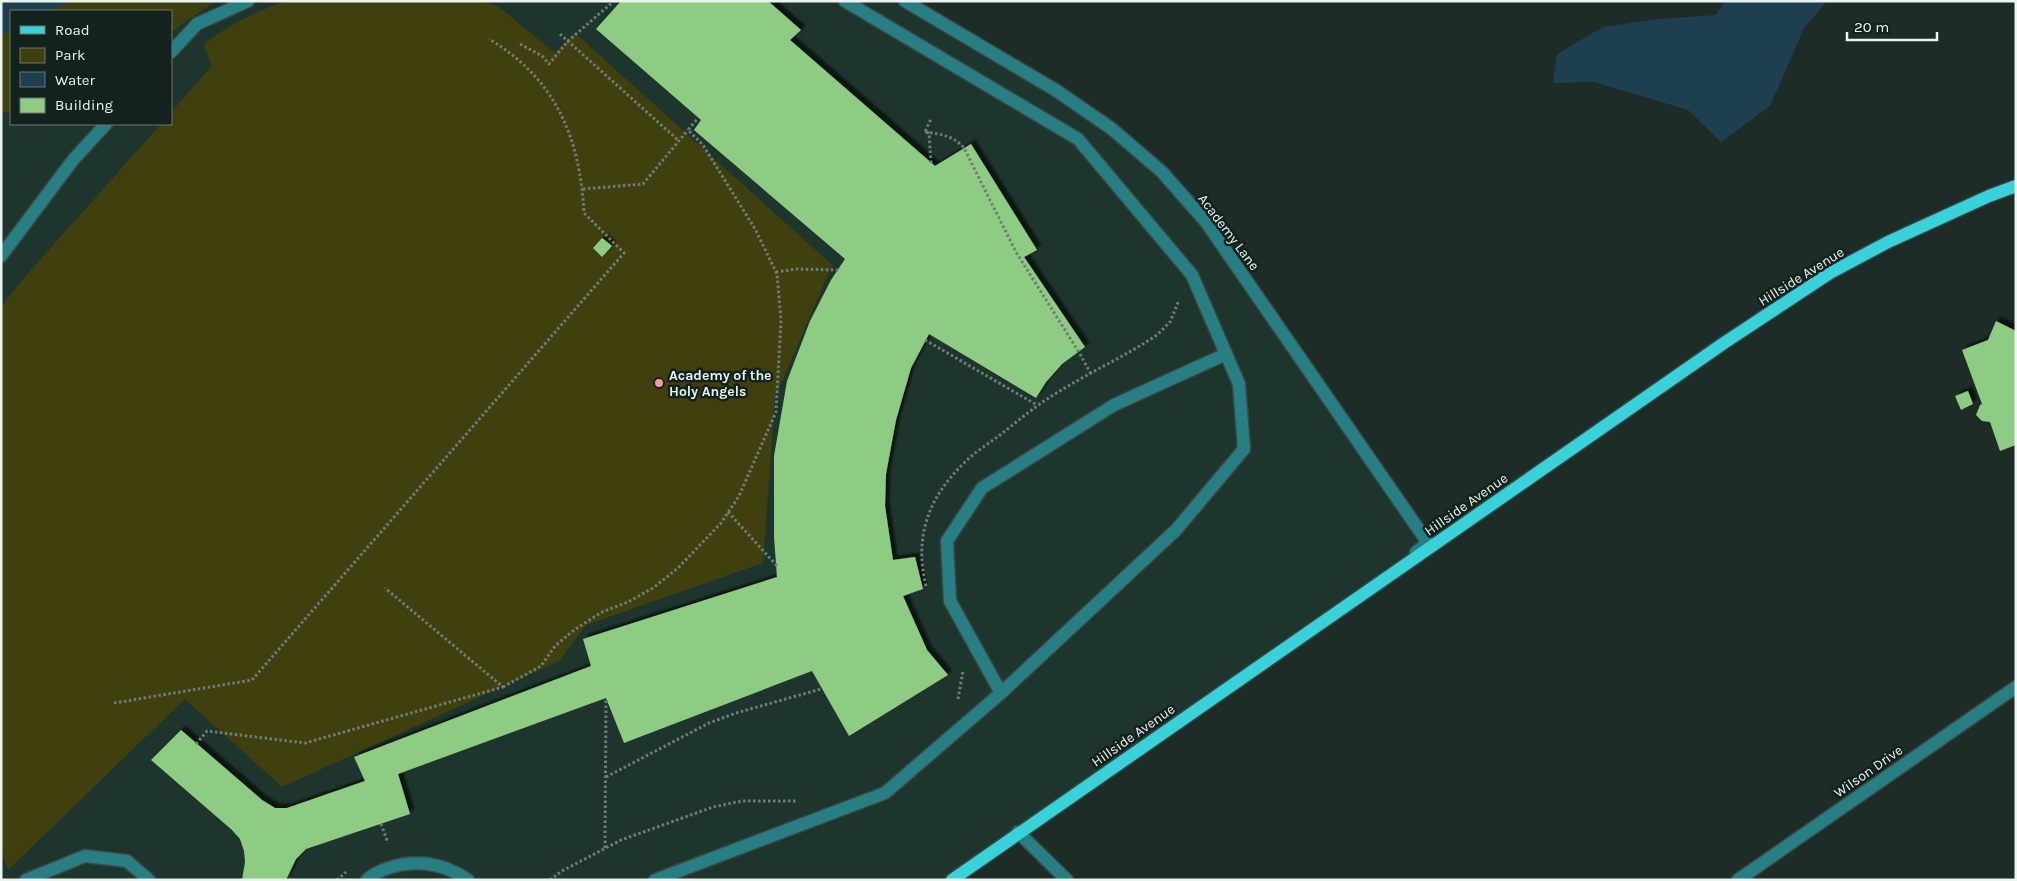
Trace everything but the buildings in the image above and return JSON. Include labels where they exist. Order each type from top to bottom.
[{"type":"main road","name":"Hillside Avenue","points":[[952,880],[1018,832],[1724,343],[1830,273],[1888,242],[1989,196],[2016,186]]},
{"type":"street","points":[[172,51],[197,24],[248,1]]},
{"type":"street","points":[[656,880],[885,793],[1001,693],[1176,530],[1244,448],[1239,384],[1192,275],[1078,139],[845,1]]},
{"type":"street","name":"Academy Lane","points":[[904,1],[1057,91],[1112,129],[1162,172],[1206,222],[1428,543],[1379,582]]},
{"type":"street","points":[[1,256],[73,160],[105,125]]},
{"type":"street","points":[[1001,693],[950,601],[947,541],[982,488],[1114,405],[1226,354]]},
{"type":"street","name":"Wilson Drive","points":[[1738,880],[2016,687]]},
{"type":"street","points":[[1018,832],[1067,880]]},
{"type":"street","points":[[26,880],[85,856],[127,861],[149,880]]},
{"type":"street","points":[[367,880],[370,876],[397,864],[426,863],[454,870],[468,880]]},
{"type":"path","points":[[520,44],[542,56],[549,64],[568,41],[614,1]]},
{"type":"path","points":[[560,34],[679,140]]},
{"type":"path","points":[[114,704],[252,680],[624,253],[584,213],[583,189],[575,149],[557,106],[530,69],[504,48],[488,39]]},
{"type":"path","points":[[583,189],[643,184],[698,118]]},
{"type":"path","points":[[925,132],[931,119]]},
{"type":"path","points":[[196,744],[207,731],[305,743],[503,687],[541,666],[555,646],[574,630],[602,612],[628,602],[653,588],[678,568],[721,522],[740,496],[776,412],[781,320],[776,272],[755,229],[703,145],[688,130]]},
{"type":"path","points":[[925,132],[929,133],[931,162]]},
{"type":"path","points":[[925,132],[938,133],[957,139],[964,148],[1016,252],[1091,374]]},
{"type":"path","points":[[776,272],[796,269],[838,270]]},
{"type":"path","points":[[926,587],[920,566],[920,547],[928,514],[943,486],[964,462],[1037,406],[1157,335],[1170,322],[1179,296]]},
{"type":"path","points":[[925,340],[1037,406]]},
{"type":"path","points":[[728,512],[778,567]]},
{"type":"path","points":[[385,588],[503,687]]},
{"type":"path","points":[[955,706],[959,698],[963,672],[962,665]]},
{"type":"path","points":[[606,777],[709,723],[736,713],[821,689]]},
{"type":"path","points":[[605,848],[606,698]]},
{"type":"path","points":[[550,880],[562,871],[621,840],[713,807],[742,801],[804,801]]},
{"type":"path","points":[[381,824],[388,843]]},
{"type":"shaded area","name":"Academy of the Holy Angels","points":[[216,1],[905,1],[1112,129],[1206,222],[1428,543],[952,880],[1,880],[1,114],[10,111],[10,125],[172,125],[172,31]]},
{"type":"green space","points":[[1,1],[216,1],[172,31],[172,10],[10,10],[10,111],[1,114]]},
{"type":"green space","points":[[288,1],[483,1],[499,7],[555,53],[575,33],[832,265],[775,398],[763,563],[586,625],[559,661],[282,787],[185,699],[8,870],[1,849],[1,307],[23,279],[160,125],[172,125],[172,111],[212,66],[204,45],[222,31],[266,9]]},
{"type":"water","points":[[1,1],[74,1],[53,10],[10,10],[10,31],[1,36]]},
{"type":"water","points":[[1725,1],[1827,1],[1804,28],[1770,106],[1721,142],[1688,110],[1594,82],[1553,83],[1557,54],[1603,27],[1659,19],[1716,15]]},
{"type":"place","name":"Academy of the Holy Angels","points":[[659,383]]}]
